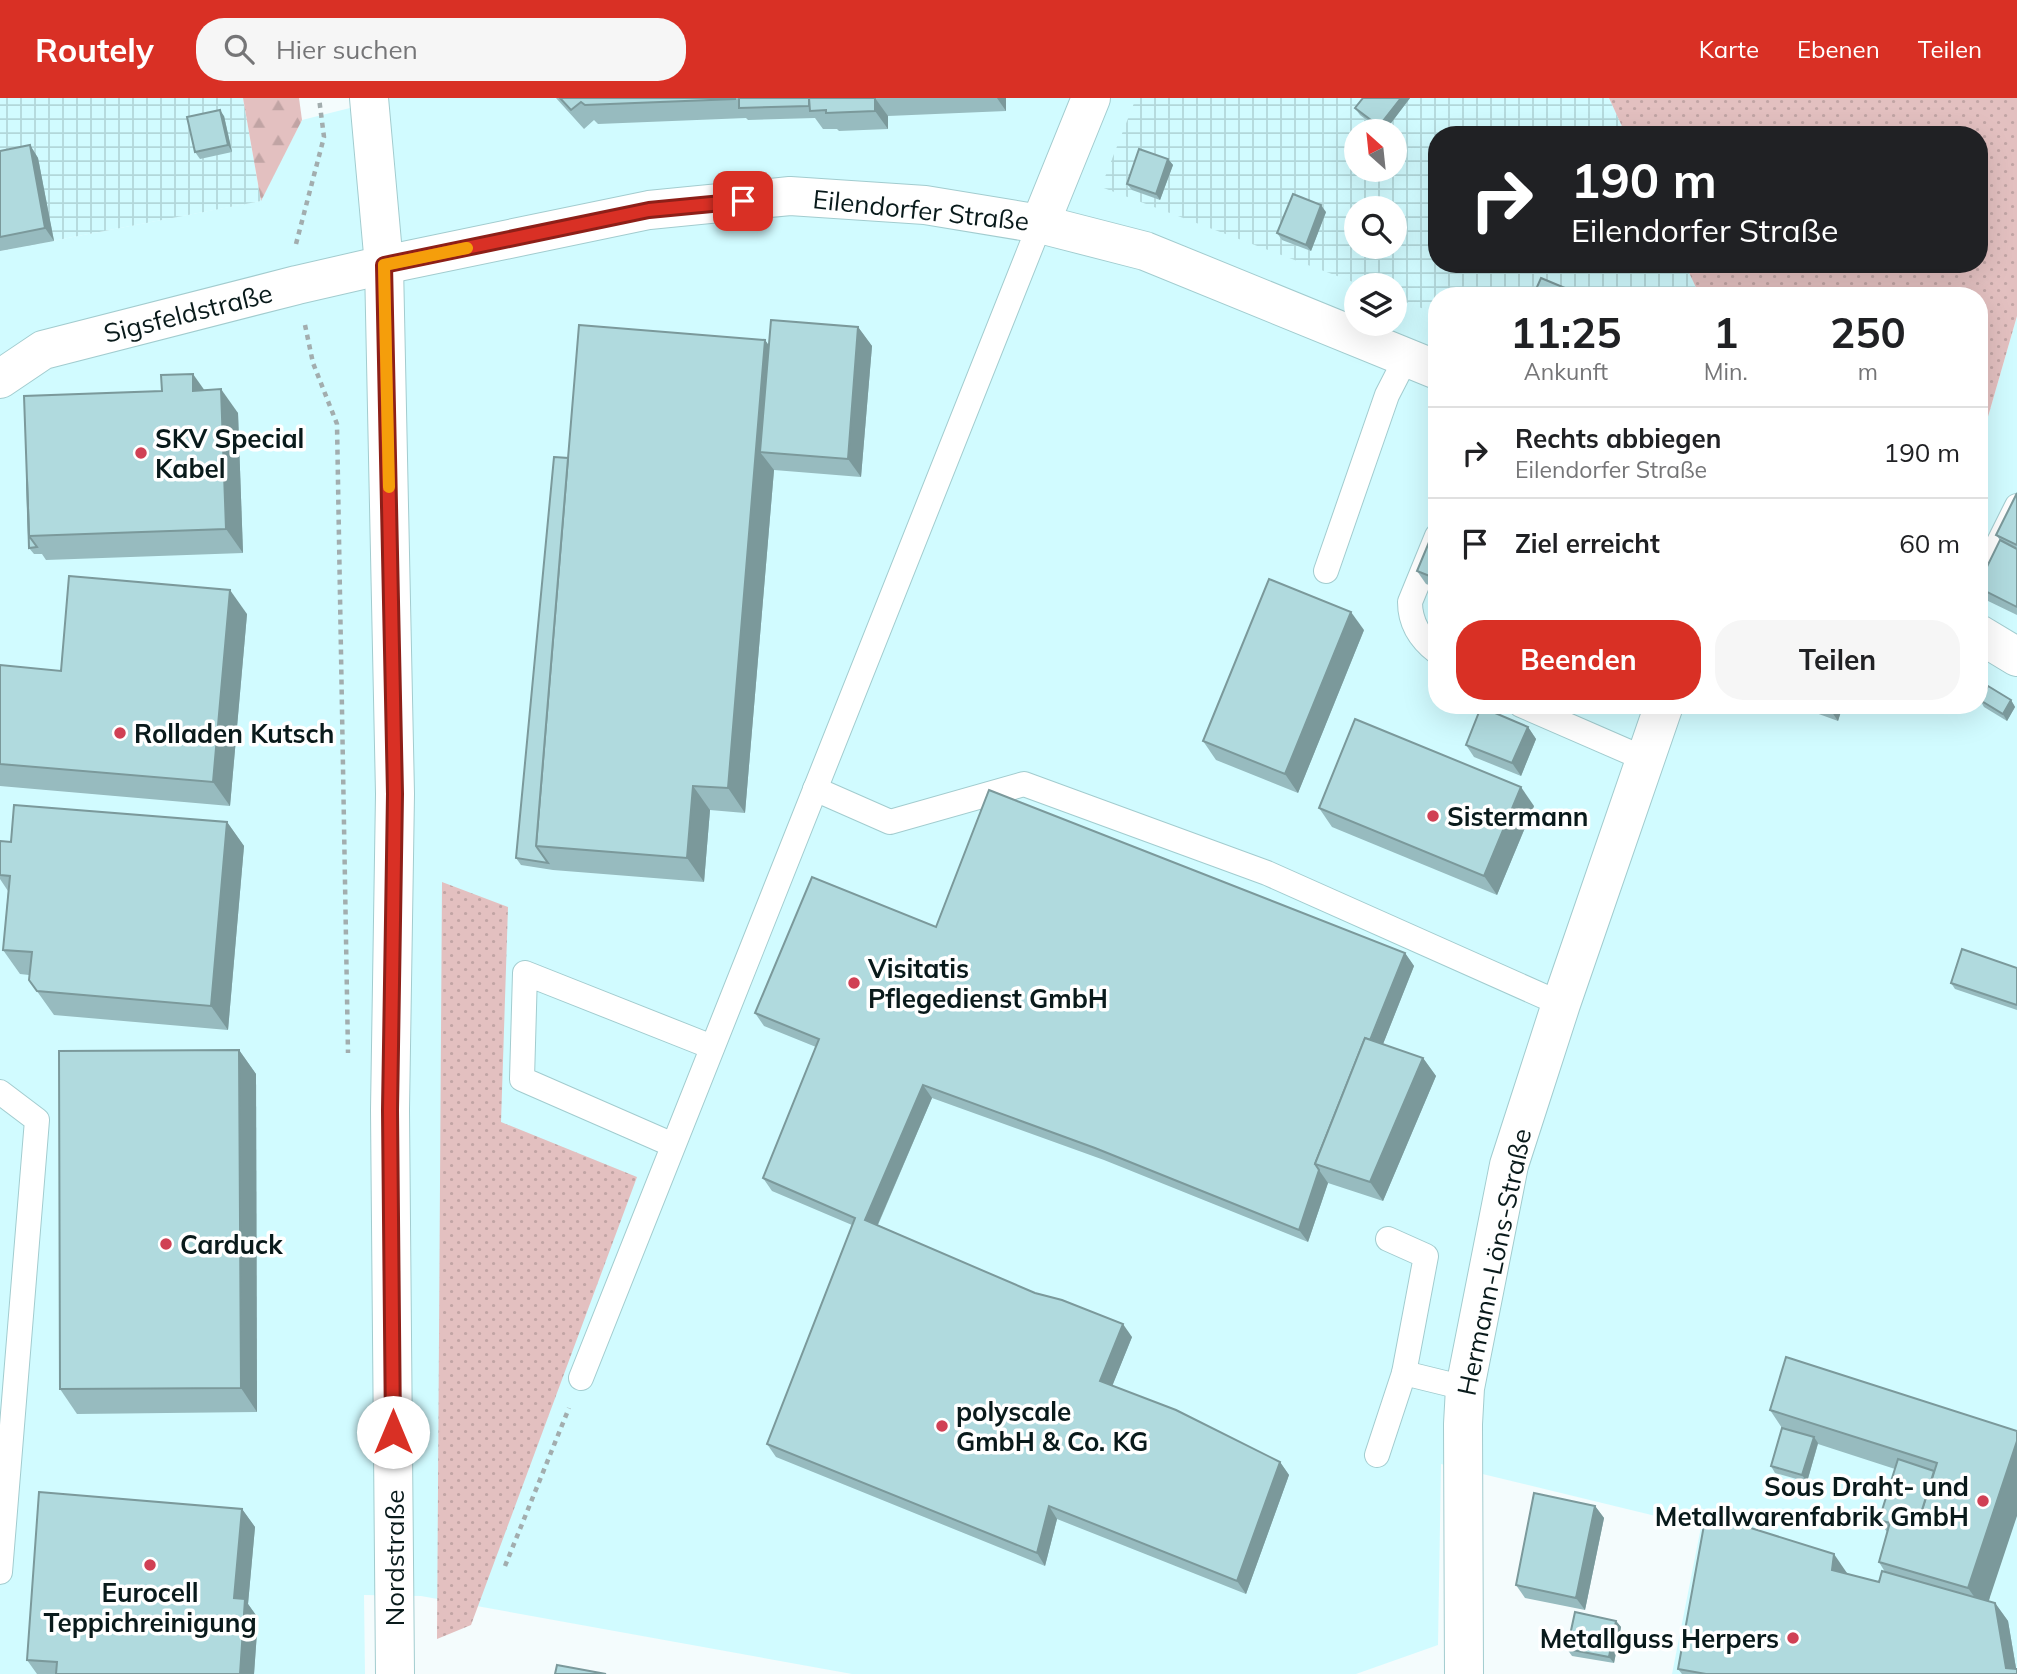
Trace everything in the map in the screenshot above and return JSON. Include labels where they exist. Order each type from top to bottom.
[{"type":"street","name":"Nordstraße","points":[[369,98],[384,265],[395,794],[390,1110],[395,1674]]},
{"type":"street","points":[[1040,224],[1091,98]]},
{"type":"street","name":"Eilendorfer Straße","points":[[384,265],[649,210],[790,196],[925,205],[1040,224],[1145,251],[1422,364]]},
{"type":"street","name":"Sigsfeldstraße","points":[[0,379],[43,350],[384,265]]},
{"type":"street","points":[[1988,639],[2017,657]]},
{"type":"street","name":"Hermann-Löns-Straße","points":[[1464,1674],[1465,1388],[1509,1165],[1661,714]]},
{"type":"lane","points":[[581,1378],[1040,224]]},
{"type":"lane","points":[[1326,571],[1387,395],[1422,364]]},
{"type":"lane","points":[[1988,564],[2017,506]]},
{"type":"lane","points":[[1428,558],[1410,602],[1410,613],[1418,633],[1428,643]]},
{"type":"lane","points":[[1542,714],[1645,759]]},
{"type":"lane","points":[[815,789],[890,822],[1024,784],[1267,873],[1561,1004]]},
{"type":"lane","points":[[674,1145],[522,1079],[525,973],[712,1047]]},
{"type":"lane","points":[[0,1092],[37,1120],[0,1572]]},
{"type":"lane","points":[[1377,1455],[1404,1373],[1426,1256],[1388,1239]]},
{"type":"lane","points":[[1404,1373],[1465,1388]]},
{"type":"path","points":[[319,98],[324,137],[295,242],[297,285],[313,363],[337,424],[348,1062]]},
{"type":"path","points":[[505,1566],[581,1378]]},
{"type":"shaded area","points":[[0,98],[243,98],[261,201],[0,251]]},
{"type":"shaded area","points":[[390,98],[1609,98],[1622,126],[1428,126],[1428,273],[1689,273],[1696,287],[1428,287],[1428,714],[1988,714],[1988,417],[2017,316],[2017,1674],[1672,1674],[1701,1527],[1441,1464],[1438,1645],[1356,1674],[852,1674],[421,1596],[364,1595],[365,1674],[0,1674],[0,251],[260,201],[302,120]]},
{"type":"shaded area","points":[[1136,98],[1609,98],[1622,126],[1428,126],[1428,273],[1689,273],[1696,287],[1428,287],[1428,311],[1407,303],[1407,273],[1344,273],[1344,279],[1101,187]]},
{"type":"green space","points":[[243,98],[299,98],[302,120],[261,201]]},
{"type":"green space","points":[[1609,98],[2017,98],[2017,316],[1988,417],[1988,287],[1696,287],[1689,273],[1988,273],[1988,126],[1622,126]]},
{"type":"green space","points":[[442,882],[508,907],[501,1122],[637,1177],[471,1625],[437,1639]]},
{"type":"building","points":[[560,98],[735,99],[585,105],[581,102],[571,110]]},
{"type":"building","points":[[739,98],[809,98],[809,106],[739,108]]},
{"type":"building","points":[[809,98],[875,98],[875,111],[810,111]]},
{"type":"building","points":[[1363,98],[1401,98],[1384,119],[1370,119],[1355,108]]},
{"type":"building","points":[[220,110],[228,145],[195,152],[187,117]]},
{"type":"building","points":[[30,145],[45,228],[0,237],[0,151]]},
{"type":"building","points":[[1139,149],[1168,159],[1156,194],[1127,184]]},
{"type":"building","points":[[1293,194],[1321,205],[1306,245],[1277,233]]},
{"type":"building","points":[[1541,278],[1562,287],[1537,287]]},
{"type":"building","points":[[771,320],[858,327],[848,459],[760,452]]},
{"type":"building","points":[[579,325],[765,340],[728,788],[693,786],[687,858],[536,846]]},
{"type":"building","name":"SKV Special Kabel","points":[[193,374],[193,391],[221,389],[226,529],[29,536],[24,396],[162,391],[161,375]]},
{"type":"building","points":[[554,457],[568,458],[536,846],[548,863],[516,858]]},
{"type":"building","points":[[27,479],[29,536],[37,547],[29,548]]},
{"type":"building","points":[[2017,493],[2017,545],[1996,535]]},
{"type":"building","points":[[2000,540],[2017,549],[2017,607],[1988,592],[1988,565]]},
{"type":"building","points":[[1428,545],[1428,575],[1417,571]]},
{"type":"building","name":"Rolladen Kutsch","points":[[69,576],[230,590],[213,782],[0,764],[0,665],[61,671]]},
{"type":"building","points":[[1269,579],[1351,612],[1285,774],[1203,741]]},
{"type":"building","points":[[1988,686],[2011,700],[2003,714],[1988,705]]},
{"type":"building","points":[[1478,714],[1497,714],[1528,727],[1512,763],[1466,745]]},
{"type":"building","name":"Sistermann","points":[[1355,719],[1521,787],[1484,876],[1319,808]]},
{"type":"building","points":[[989,790],[1405,953],[1370,1040],[1365,1038],[1315,1164],[1319,1170],[1299,1230],[1095,1148],[923,1085],[865,1220],[1035,1293],[1062,1300],[1123,1324],[1100,1381],[1176,1410],[1280,1462],[1237,1581],[1049,1506],[1037,1553],[767,1444],[855,1218],[763,1178],[819,1039],[755,1013],[812,877],[936,927]]},
{"type":"building","points":[[14,805],[227,822],[211,1006],[37,991],[29,980],[32,952],[3,950],[10,876],[0,875],[0,841],[11,842]]},
{"type":"building","points":[[1962,949],[2017,968],[2017,1005],[1951,983]]},
{"type":"building","points":[[1365,1038],[1423,1058],[1370,1182],[1315,1164]]},
{"type":"building","name":"Carduck","points":[[239,1050],[241,1388],[60,1389],[59,1051]]},
{"type":"building","name":"Sous Draht- und Metallwarenfabrik GmbH","points":[[1786,1357],[2017,1431],[2017,1441],[1968,1588],[1879,1562],[1892,1515],[1918,1523],[1937,1463],[1770,1410]]},
{"type":"building","points":[[1782,1428],[1814,1437],[1802,1475],[1771,1466]]},
{"type":"building","points":[[1898,1459],[1934,1471],[1918,1523],[1892,1515],[1890,1523],[1879,1520]]},
{"type":"building","points":[[39,1492],[242,1509],[234,1598],[245,1599],[240,1674],[56,1674],[57,1662],[27,1660]]},
{"type":"building","points":[[1534,1493],[1595,1506],[1576,1598],[1516,1585]]},
{"type":"building","points":[[1706,1514],[1834,1554],[1832,1570],[1879,1582],[1882,1571],[1995,1603],[2006,1668],[2017,1669],[2017,1674],[1706,1674],[1678,1669]]},
{"type":"building","points":[[1575,1612],[1616,1621],[1609,1657],[1567,1649]]},
{"type":"building","points":[[557,1665],[606,1674],[555,1674]]},
{"type":"slow traffic","points":[[389,487],[384,265],[467,248]]},
{"type":"place","name":"SKV Special Kabel","points":[[141,453]]},
{"type":"place","name":"Rolladen Kutsch","points":[[120,733]]},
{"type":"place","name":"Sistermann","points":[[1433,816]]},
{"type":"place","name":"Visitatis Pflegedienst GmbH","points":[[854,983]]},
{"type":"place","name":"Carduck","points":[[166,1244]]},
{"type":"place","name":"polyscale GmbH & Co. KG","points":[[942,1426]]},
{"type":"place","name":"Sous Draht- und Metallwarenfabrik GmbH","points":[[1983,1501]]},
{"type":"place","name":"Eurocell Teppichreinigung","points":[[150,1565]]},
{"type":"place","name":"Metallguss Herpers","points":[[1793,1638]]},
{"type":"route","points":[[393,1432],[390,1110],[395,794],[384,265],[649,210],[743,201]]}]
